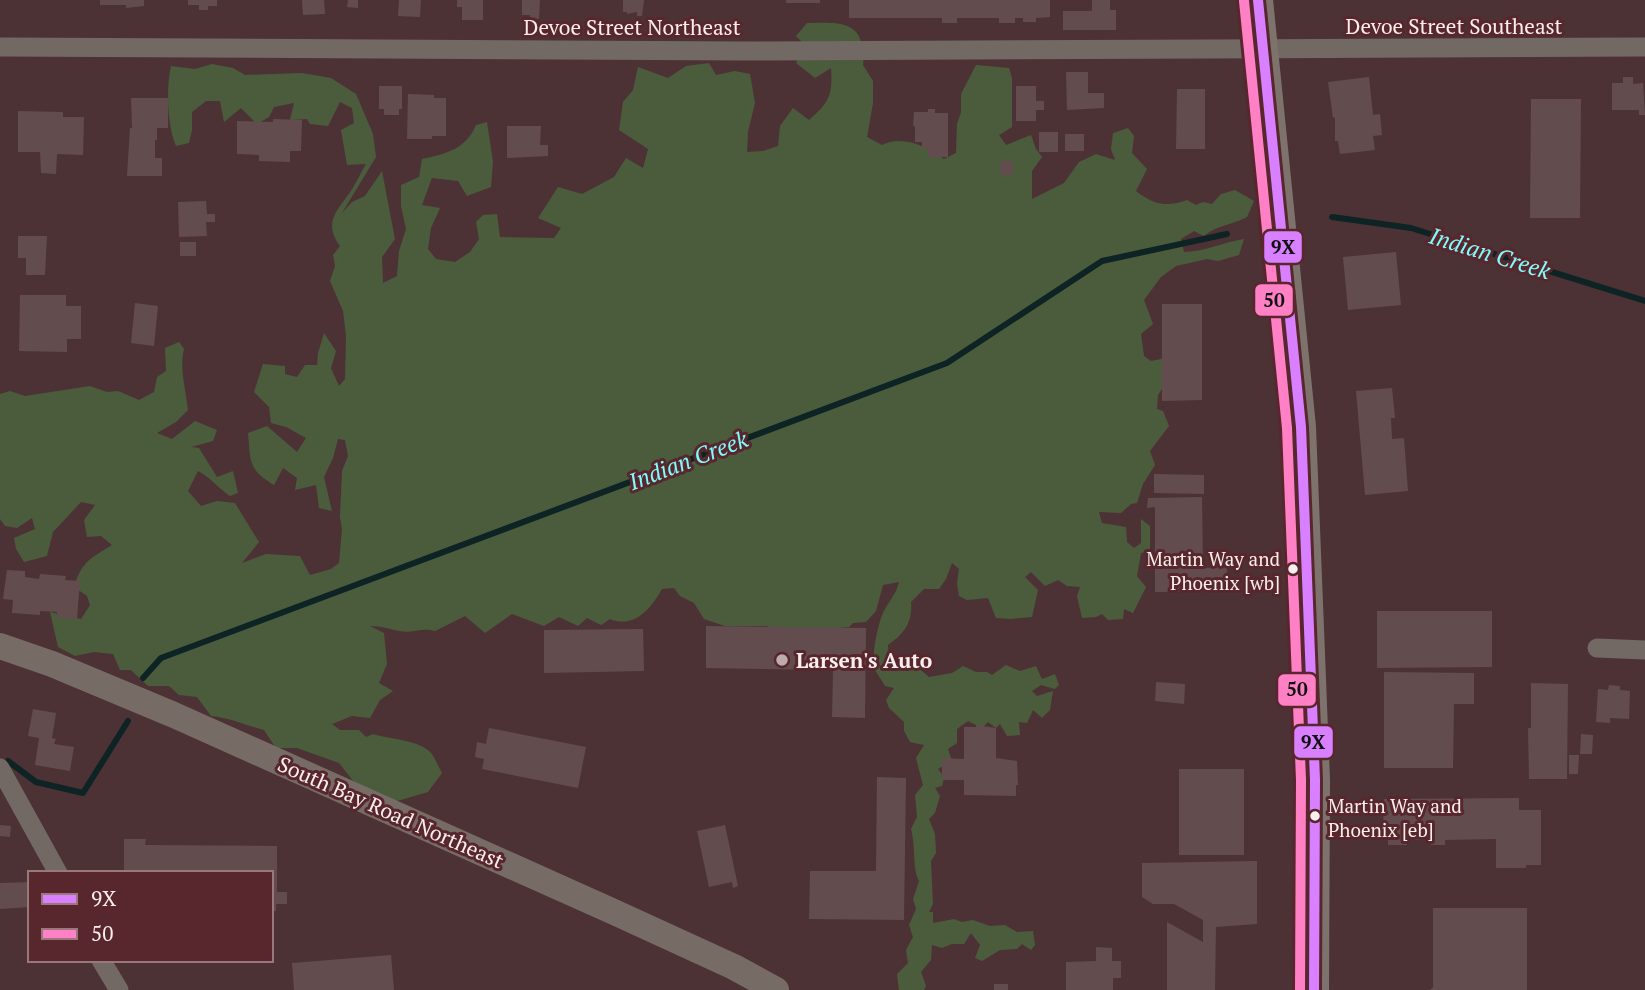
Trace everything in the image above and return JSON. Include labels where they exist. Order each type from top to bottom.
[{"type":"main road","points":[[1258,0],[1301,427],[1315,780],[1314,990]]},
{"type":"street","name":"Devoe Street Northeast","points":[[0,47],[749,51],[1263,49]]},
{"type":"street","name":"Devoe Street Southeast","points":[[1263,49],[1645,47]]},
{"type":"street","name":"South Bay Road Northeast","points":[[0,646],[52,664],[186,720],[614,912],[734,967],[776,990]]},
{"type":"street","points":[[1597,649],[1645,650]]},
{"type":"street","points":[[0,768],[57,871]]},
{"type":"street","points":[[103,962],[119,990]]},
{"type":"green space","points":[[807,23],[839,24],[853,29],[858,35],[863,51],[863,65],[873,81],[873,103],[867,137],[882,145],[898,141],[914,143],[944,159],[956,153],[961,94],[976,65],[1009,68],[1012,78],[1012,127],[999,135],[1006,145],[1031,135],[1042,157],[1032,171],[1032,199],[1064,183],[1079,162],[1096,154],[1115,160],[1111,149],[1113,133],[1128,128],[1134,136],[1132,153],[1147,169],[1136,191],[1148,199],[1166,204],[1187,200],[1196,205],[1203,202],[1212,204],[1221,194],[1235,190],[1254,201],[1247,217],[1204,236],[1194,231],[1181,239],[1184,252],[1244,239],[1239,255],[1218,261],[1207,259],[1176,266],[1161,277],[1144,300],[1153,324],[1141,334],[1144,356],[1151,361],[1166,358],[1170,376],[1158,395],[1157,409],[1163,411],[1169,426],[1150,451],[1155,465],[1143,484],[1137,503],[1131,504],[1121,513],[1099,512],[1102,523],[1126,527],[1127,542],[1134,548],[1141,543],[1141,519],[1150,526],[1150,551],[1141,553],[1137,576],[1146,587],[1133,613],[1124,609],[1123,619],[1108,620],[1102,614],[1082,618],[1077,596],[1080,587],[1067,586],[1058,580],[1045,586],[1031,572],[1025,577],[1038,590],[1032,617],[996,618],[988,598],[967,600],[959,596],[959,569],[952,563],[939,589],[924,589],[911,602],[906,627],[888,645],[889,662],[900,669],[909,660],[929,677],[952,673],[963,666],[992,675],[1006,665],[1020,671],[1036,666],[1042,679],[1055,674],[1059,685],[1055,689],[1041,685],[1032,691],[1037,696],[1053,691],[1050,710],[1042,718],[1033,710],[1027,723],[1019,722],[1020,735],[1007,736],[1000,724],[996,728],[988,722],[982,728],[968,721],[957,729],[957,743],[948,749],[952,761],[938,769],[944,777],[942,786],[935,788],[940,796],[935,813],[929,819],[935,834],[936,853],[931,861],[933,904],[929,912],[933,912],[933,923],[954,919],[962,922],[973,920],[990,926],[1005,925],[1017,932],[1033,931],[1035,945],[1031,950],[1022,944],[1017,949],[1000,950],[982,961],[975,958],[980,945],[971,933],[964,944],[952,944],[942,948],[932,945],[931,960],[921,972],[926,986],[924,990],[899,990],[897,974],[908,963],[906,950],[913,937],[909,925],[916,909],[913,899],[919,881],[911,829],[917,817],[915,795],[923,785],[916,758],[924,745],[910,742],[904,731],[904,722],[889,708],[886,700],[894,688],[885,686],[876,671],[874,661],[880,623],[899,582],[883,585],[876,611],[866,622],[853,623],[849,627],[789,633],[766,626],[725,626],[704,619],[694,603],[680,596],[674,588],[662,589],[653,603],[635,619],[610,619],[601,625],[587,618],[578,626],[559,617],[544,626],[512,614],[485,633],[465,616],[435,631],[404,632],[370,626],[384,633],[387,664],[379,683],[393,691],[380,700],[370,718],[352,716],[332,724],[340,730],[359,730],[366,737],[373,734],[419,745],[431,753],[442,773],[428,792],[387,804],[365,796],[339,763],[297,748],[276,748],[264,730],[211,716],[197,697],[179,695],[169,686],[148,686],[131,670],[120,670],[113,654],[94,652],[75,656],[58,647],[50,612],[81,619],[90,605],[87,596],[74,587],[77,578],[88,562],[112,545],[101,536],[87,537],[84,520],[95,505],[81,502],[53,532],[47,556],[24,562],[16,549],[14,538],[35,529],[32,518],[17,528],[5,526],[0,519],[0,394],[10,391],[25,396],[90,386],[107,392],[118,391],[139,400],[154,392],[157,377],[166,371],[165,348],[179,342],[184,349],[183,371],[188,410],[176,422],[157,433],[172,439],[195,421],[217,430],[213,441],[191,447],[199,448],[217,477],[233,471],[238,493],[230,496],[198,471],[188,491],[201,506],[217,501],[235,503],[259,542],[242,563],[266,554],[300,556],[310,575],[331,569],[339,563],[342,471],[348,456],[345,440],[338,439],[324,477],[332,511],[319,508],[316,485],[295,490],[297,478],[283,468],[274,485],[259,474],[250,458],[248,433],[267,426],[297,452],[306,438],[286,427],[271,423],[269,407],[254,392],[263,364],[285,366],[285,374],[297,377],[305,365],[317,365],[324,333],[336,351],[331,368],[339,386],[345,379],[346,336],[343,311],[330,281],[335,266],[333,255],[340,246],[333,231],[333,219],[366,164],[347,165],[341,130],[354,123],[352,108],[340,102],[328,126],[310,124],[307,119],[290,120],[294,103],[274,107],[269,117],[257,124],[241,108],[224,122],[220,101],[206,101],[192,112],[189,143],[176,146],[168,106],[171,66],[195,69],[212,64],[233,68],[245,75],[302,73],[331,78],[356,94],[373,134],[376,157],[342,213],[352,202],[365,196],[382,171],[395,239],[382,257],[383,283],[397,276],[399,251],[406,229],[401,206],[401,185],[419,177],[422,159],[461,145],[476,125],[487,122],[493,162],[491,187],[467,196],[458,181],[432,178],[422,205],[440,208],[431,228],[428,249],[436,259],[455,262],[470,252],[479,239],[476,222],[483,215],[497,214],[500,237],[554,238],[561,228],[538,218],[558,187],[582,194],[614,177],[626,158],[643,168],[648,149],[619,130],[623,102],[633,90],[638,67],[668,78],[686,66],[709,63],[716,75],[735,71],[750,74],[755,103],[748,132],[747,152],[778,146],[780,126],[793,108],[809,120],[825,103],[830,92],[831,68],[815,78],[796,63],[804,44],[796,36]]},
{"type":"building","points":[[100,0],[144,0],[144,6],[126,8],[126,5],[100,5]]},
{"type":"building","points":[[188,0],[217,0],[217,6],[199,10],[199,5],[188,5]]},
{"type":"building","points":[[302,0],[324,0],[325,14],[303,15]]},
{"type":"building","points":[[348,0],[358,0],[358,8],[347,7]]},
{"type":"building","points":[[399,0],[421,0],[420,17],[398,16]]},
{"type":"building","points":[[457,0],[483,0],[483,20],[462,20],[462,7],[457,7]]},
{"type":"building","points":[[522,0],[540,0],[539,19],[522,15]]},
{"type":"building","points":[[623,0],[644,0],[642,16],[637,16],[637,12],[623,12]]},
{"type":"building","points":[[786,0],[820,0],[820,3],[786,3]]},
{"type":"building","points":[[849,0],[1050,0],[1050,17],[1036,18],[1036,22],[1023,22],[1023,18],[1015,18],[1015,23],[999,23],[999,18],[957,18],[957,23],[942,23],[942,18],[849,18]]},
{"type":"building","points":[[1092,0],[1110,0],[1110,10],[1116,10],[1116,30],[1063,30],[1063,11],[1092,11]]},
{"type":"building","points":[[1066,72],[1088,72],[1088,93],[1104,93],[1104,108],[1067,110]]},
{"type":"building","points":[[1369,77],[1373,115],[1380,114],[1382,135],[1373,136],[1375,150],[1340,154],[1338,141],[1335,141],[1335,117],[1333,118],[1328,82]]},
{"type":"building","points":[[1623,77],[1633,77],[1633,84],[1643,83],[1645,115],[1639,115],[1639,110],[1612,110],[1612,83],[1623,83]]},
{"type":"building","points":[[379,86],[402,86],[402,109],[399,109],[399,115],[384,115],[384,109],[379,109]]},
{"type":"building","points":[[1016,86],[1036,86],[1036,101],[1044,101],[1044,110],[1036,110],[1036,121],[1016,121]]},
{"type":"building","points":[[1177,89],[1205,89],[1205,149],[1176,149]]},
{"type":"building","points":[[408,94],[446,98],[446,136],[407,139]]},
{"type":"building","points":[[131,98],[168,98],[168,128],[157,128],[155,140],[155,158],[162,158],[162,176],[127,176],[132,128]]},
{"type":"building","points":[[1531,99],[1581,99],[1580,218],[1530,218]]},
{"type":"building","points":[[928,109],[935,109],[935,113],[948,113],[948,157],[928,157],[928,149],[922,148],[922,142],[915,142],[914,112],[928,112]]},
{"type":"building","points":[[18,111],[63,112],[63,117],[84,117],[83,155],[57,154],[56,174],[41,173],[40,152],[18,152]]},
{"type":"building","points":[[273,119],[302,120],[301,151],[290,151],[290,162],[259,161],[259,155],[237,154],[237,121],[273,122]]},
{"type":"building","points":[[507,126],[541,126],[540,145],[548,145],[548,156],[507,158]]},
{"type":"building","points":[[1039,132],[1058,132],[1058,152],[1039,152]]},
{"type":"building","points":[[1065,134],[1084,134],[1084,151],[1065,151]]},
{"type":"building","points":[[1000,161],[1013,161],[1013,175],[1001,175]]},
{"type":"building","points":[[206,201],[207,214],[215,214],[215,222],[206,222],[207,236],[179,237],[178,202]]},
{"type":"building","points":[[18,236],[47,236],[45,275],[26,275],[26,258],[18,258]]},
{"type":"building","points":[[180,242],[196,242],[196,256],[180,256]]},
{"type":"building","points":[[1396,252],[1401,305],[1348,310],[1343,257]]},
{"type":"building","points":[[20,295],[66,295],[66,306],[81,306],[81,339],[67,339],[67,352],[19,351]]},
{"type":"building","points":[[135,303],[158,306],[154,346],[131,343]]},
{"type":"building","points":[[1162,304],[1202,304],[1202,400],[1162,401]]},
{"type":"building","points":[[1392,388],[1395,418],[1391,418],[1392,439],[1404,438],[1408,491],[1365,495],[1356,391]]},
{"type":"building","points":[[1154,474],[1204,475],[1204,494],[1154,493]]},
{"type":"building","points":[[1202,497],[1203,568],[1227,567],[1226,591],[1155,592],[1155,507],[1147,508],[1148,498]]},
{"type":"building","points":[[7,570],[25,571],[25,577],[39,579],[40,574],[66,576],[65,580],[80,581],[77,619],[57,617],[57,612],[40,611],[40,615],[12,613],[13,600],[3,599]]},
{"type":"building","points":[[1377,611],[1492,611],[1492,667],[1377,668]]},
{"type":"building","points":[[706,626],[866,628],[865,718],[832,717],[833,670],[706,668]]},
{"type":"building","points":[[643,629],[644,671],[544,673],[544,630]]},
{"type":"building","points":[[1384,672],[1474,673],[1474,704],[1454,704],[1453,768],[1384,768]]},
{"type":"building","points":[[1156,682],[1185,684],[1184,704],[1155,701]]},
{"type":"building","points":[[1531,683],[1568,684],[1567,779],[1529,779]]},
{"type":"building","points":[[1609,685],[1630,691],[1629,719],[1610,718],[1610,723],[1596,722],[1598,689],[1608,690]]},
{"type":"building","points":[[33,709],[56,713],[52,738],[56,739],[54,744],[74,747],[70,771],[35,765],[39,738],[28,736]]},
{"type":"building","points":[[976,725],[996,728],[996,758],[1017,761],[1016,796],[964,795],[964,780],[942,780],[942,758],[964,759],[964,727]]},
{"type":"building","points":[[489,728],[586,747],[578,788],[482,769],[484,759],[475,757],[477,742],[486,744]]},
{"type":"building","points":[[1581,734],[1593,735],[1592,754],[1580,754]]},
{"type":"building","points":[[1569,755],[1579,755],[1578,774],[1569,774]]},
{"type":"building","points":[[1179,769],[1244,769],[1244,855],[1179,855]]},
{"type":"building","points":[[877,777],[906,778],[904,920],[809,919],[810,871],[876,871]]},
{"type":"building","points":[[1519,798],[1519,810],[1541,810],[1541,865],[1496,868],[1496,839],[1445,840],[1445,845],[1431,845],[1431,839],[1407,840],[1407,845],[1388,845],[1388,840],[1383,840],[1384,799]]},
{"type":"building","points":[[0,825],[11,826],[10,837],[0,836]]},
{"type":"building","points":[[725,825],[738,886],[733,888],[732,882],[709,887],[697,831]]},
{"type":"building","points":[[124,839],[146,839],[145,845],[277,846],[277,892],[287,892],[287,904],[276,904],[276,911],[273,911],[273,871],[124,871]]},
{"type":"building","points":[[1257,861],[1257,924],[1216,927],[1215,990],[1167,990],[1167,922],[1203,942],[1203,920],[1174,904],[1153,904],[1142,897],[1142,863]]},
{"type":"building","points":[[28,882],[28,907],[0,909],[0,883]]},
{"type":"building","points":[[1433,908],[1527,908],[1527,990],[1430,990],[1433,987]]},
{"type":"building","points":[[1096,947],[1112,948],[1112,961],[1121,961],[1121,978],[1113,978],[1113,990],[1066,990],[1066,962],[1096,961]]},
{"type":"building","points":[[391,955],[394,990],[294,990],[292,963]]},
{"type":"building","points":[[994,984],[1008,984],[1008,990],[994,990]]},
{"type":"waterway","name":"Indian Creek","points":[[1332,217],[1411,228],[1645,301]]},
{"type":"waterway","name":"Indian Creek","points":[[143,678],[161,658],[947,363],[1102,261],[1227,234]]},
{"type":"waterway","name":"Indian Creek","points":[[8,761],[36,782],[83,793],[128,721]]},
{"type":"transit line","name":"9X","points":[[1258,0],[1301,427],[1315,780],[1314,990]]},
{"type":"transit line","name":"50","points":[[1244,1],[1287,428],[1301,780],[1300,990]]},
{"type":"place","name":"Martin Way and Phoenix [wb]","points":[[1293,569]]},
{"type":"place","name":"Larsen's Auto","points":[[782,660]]},
{"type":"place","name":"Martin Way and Phoenix [eb]","points":[[1315,816]]}]
